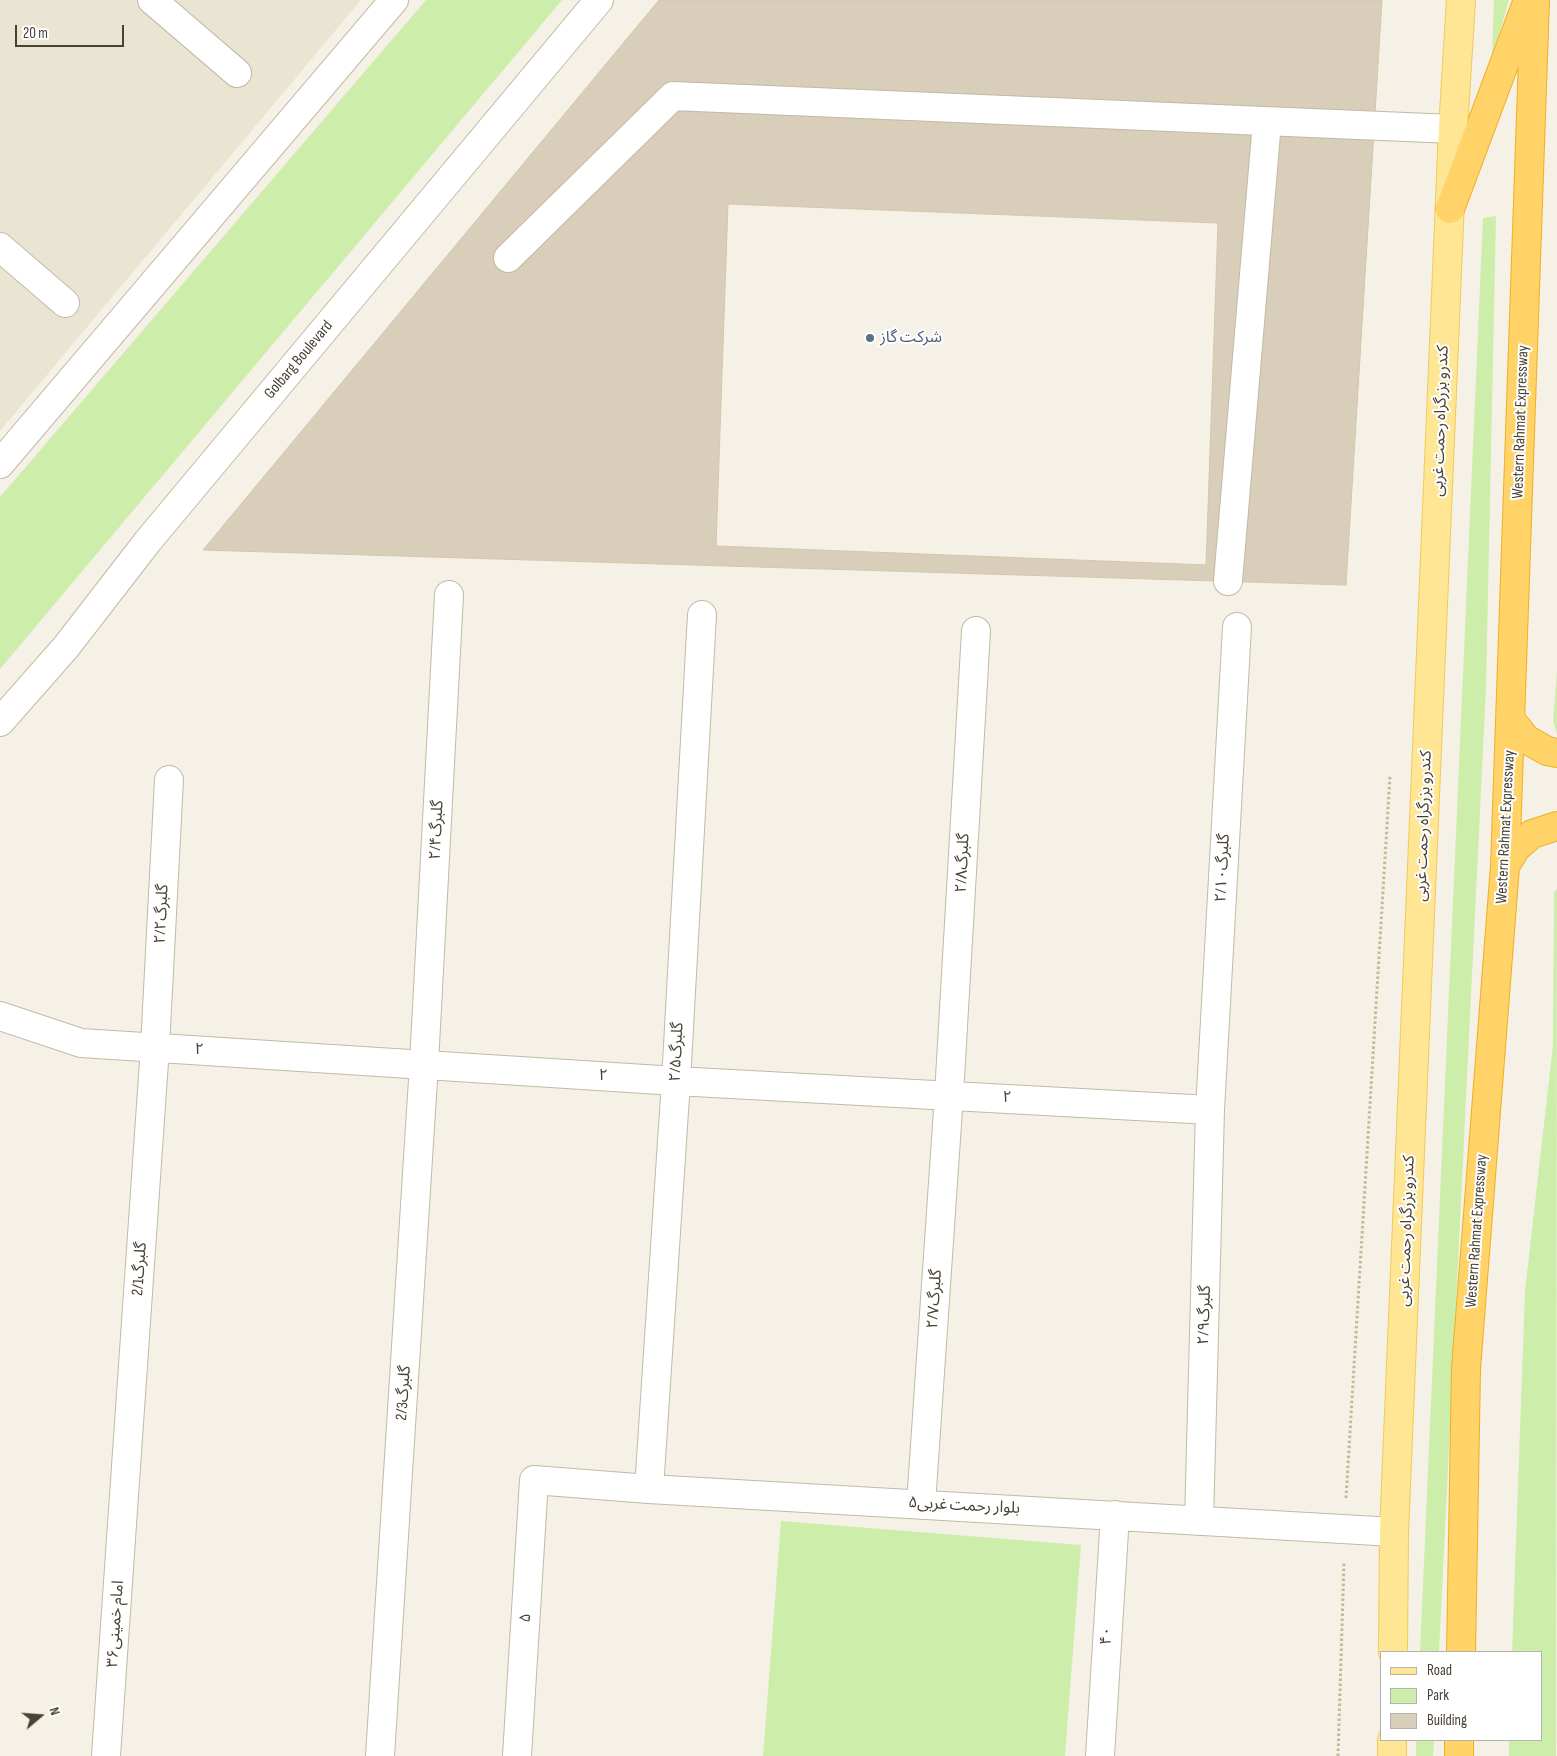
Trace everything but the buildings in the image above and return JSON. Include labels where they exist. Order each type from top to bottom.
[{"type":"highway","points":[[1450,209],[1528,0]]},
{"type":"highway","name":"Western Rahmat Expressway","points":[[1461,1651],[1466,1369],[1505,866],[1535,0]]},
{"type":"highway","points":[[1511,720],[1526,738],[1547,751],[1557,753]]},
{"type":"highway","points":[[1505,866],[1516,848],[1532,834],[1557,826]]},
{"type":"highway","points":[[1459,1741],[1459,1756]]},
{"type":"main road","name":"کندرو بزرگراه رحمت غربی","points":[[1393,1651],[1394,1532],[1453,130],[1461,0]]},
{"type":"main road","points":[[1392,1741],[1392,1756]]},
{"type":"street","points":[[152,0],[238,73]]},
{"type":"street","points":[[0,464],[394,0]]},
{"type":"street","name":"Golbarg Boulevard","points":[[0,722],[66,647],[148,541],[599,0]]},
{"type":"street","points":[[508,258],[673,96],[1453,130]]},
{"type":"street","points":[[1228,581],[1268,122]]},
{"type":"street","points":[[0,247],[65,303]]},
{"type":"street","name":"گلبرگ۲/۴","points":[[424,1064],[449,595]]},
{"type":"street","name":"گلبرگ۲/۵","points":[[649,1489],[676,1081],[702,615]]},
{"type":"street","name":"گلبرگ۲/۱۰","points":[[1210,1110],[1237,627]]},
{"type":"street","name":"گلبرگ۲/۸","points":[[950,1095],[976,630]]},
{"type":"street","name":"گلبرگ۲/۲","points":[[155,1047],[169,780]]},
{"type":"street","name":"۲","points":[[0,1016],[81,1042],[676,1081],[1210,1110]]},
{"type":"street","name":"2/1گلبرگ","points":[[125,1491],[155,1047]]},
{"type":"street","name":"2/3گلبرگ","points":[[380,1756],[384,1722],[424,1064]]},
{"type":"street","name":"گلبرگ۲/۷","points":[[921,1504],[950,1095]]},
{"type":"street","name":"گلبرگ۲/۹","points":[[1199,1521],[1210,1110]]},
{"type":"street","name":"بلوار رحمت غربی۵","points":[[534,1480],[649,1489],[1394,1532]]},
{"type":"street","name":"۵","points":[[517,1756],[534,1480]]},
{"type":"street","name":"امام خمینی۳۶","points":[[106,1756],[125,1491]]},
{"type":"street","name":"۴۰","points":[[1100,1756],[1114,1515]]},
{"type":"path","points":[[1338,1756],[1345,1529],[1390,773]]},
{"type":"shaded area","points":[[0,0],[361,0],[0,431]]},
{"type":"green space","points":[[426,0],[562,0],[0,669],[0,497]]},
{"type":"green space","points":[[1494,0],[1509,0],[1492,59]]},
{"type":"green space","points":[[1496,216],[1486,688],[1439,1651],[1420,1651],[1483,218]]},
{"type":"green space","points":[[1557,671],[1557,734],[1553,721]]},
{"type":"green space","points":[[1557,889],[1556,1756],[1509,1756],[1509,1741],[1542,1741],[1542,1651],[1512,1651],[1525,1291],[1553,1045],[1554,893]]},
{"type":"green space","points":[[781,1521],[1081,1545],[1065,1756],[763,1756]]},
{"type":"green space","points":[[1416,1741],[1434,1741],[1433,1756],[1416,1756]]},
{"type":"place","name":"شرکت گاز","points":[[870,338]]}]
